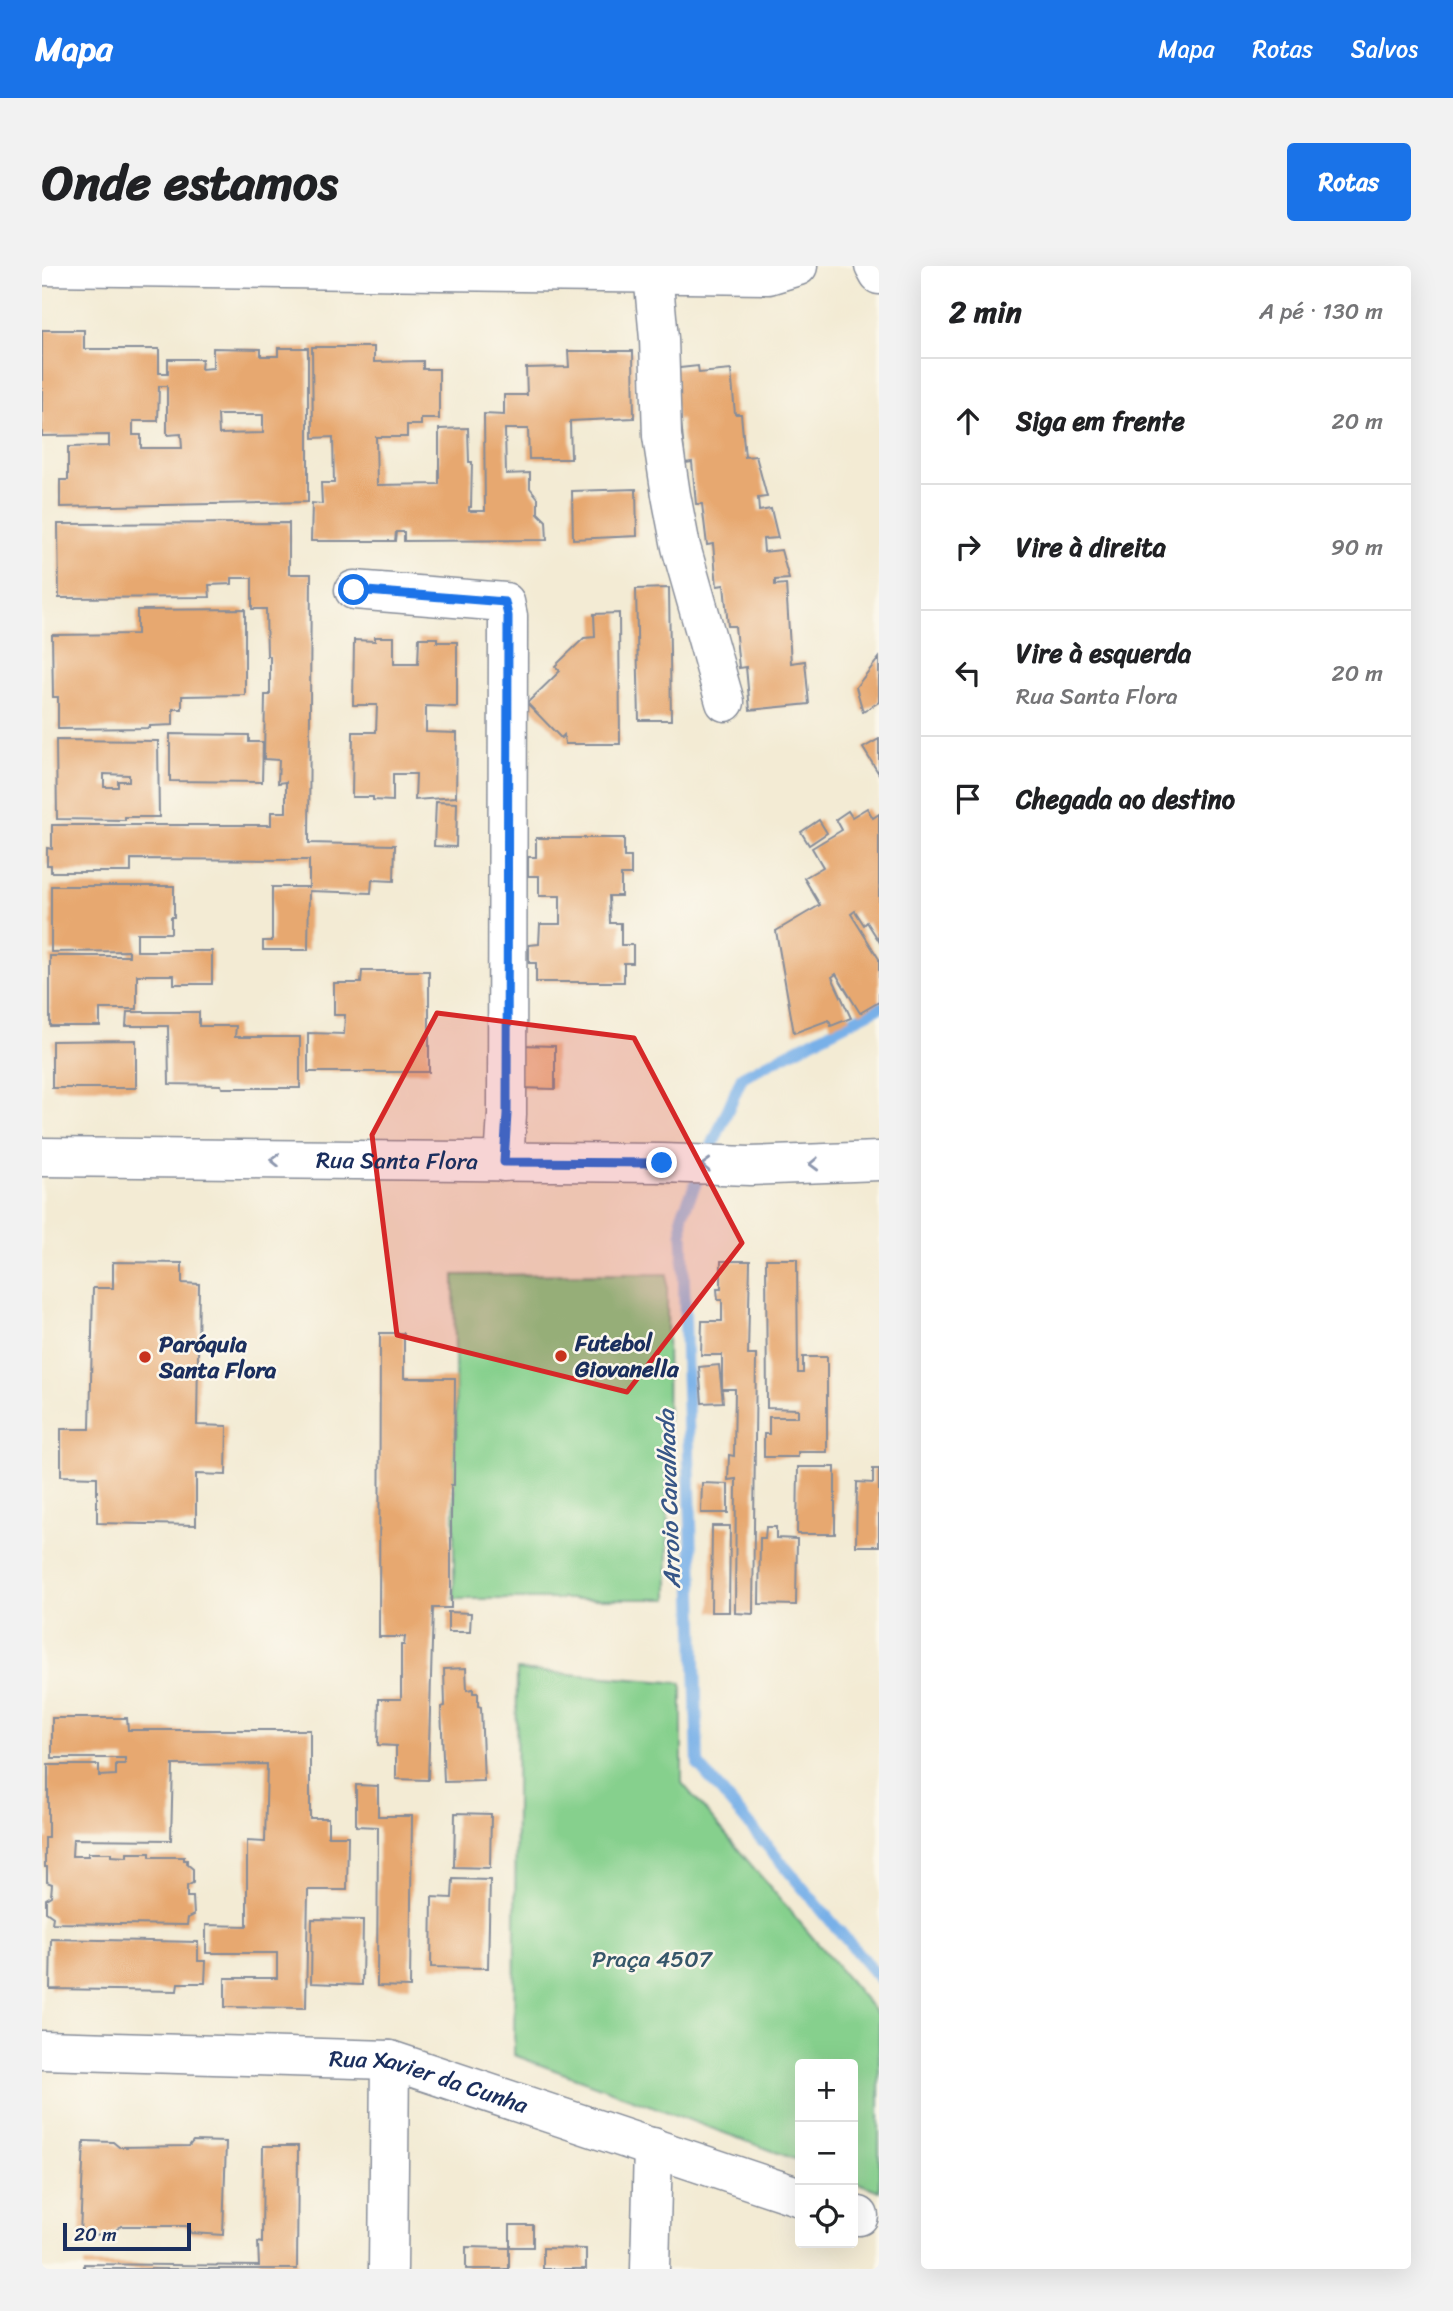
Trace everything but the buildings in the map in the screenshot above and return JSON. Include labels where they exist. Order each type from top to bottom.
[{"type":"street","points":[[42,267],[768,275],[798,266]]},
{"type":"street","points":[[874,266],[879,275]]},
{"type":"street","points":[[653,273],[659,339],[662,436],[671,495],[681,547],[725,702]]},
{"type":"street","points":[[354,590],[505,602],[508,616],[508,1087],[504,1162]]},
{"type":"street","name":"Rua Santa Flora","points":[[42,1157],[750,1166],[879,1161]]},
{"type":"street","name":"Rua Xavier da Cunha","points":[[42,2050],[390,2060],[795,2195]]},
{"type":"street","points":[[388,2269],[390,2060]]},
{"type":"street","points":[[650,2269],[653,2147]]},
{"type":"highlighted area","points":[[437,1013],[634,1038],[742,1243],[627,1392],[397,1335],[372,1135]]},
{"type":"green space","points":[[667,1274],[668,1599],[454,1599],[454,1275]]},
{"type":"green space","name":"Praça 4507","points":[[517,1670],[682,1683],[682,1783],[879,2016],[879,2191],[858,2183],[858,2059],[795,2059],[795,2159],[514,2055]]},
{"type":"waterway","name":"Arroio Cavalhada","points":[[879,1007],[742,1077],[682,1215],[698,1764],[879,1978]]},
{"type":"place","name":"Futebol Giovanella","points":[[561,1356]]},
{"type":"place","name":"Paróquia Santa Flora","points":[[145,1357]]},
{"type":"route","points":[[354,590],[505,602],[508,616],[507,1114],[504,1162],[662,1163]]}]
